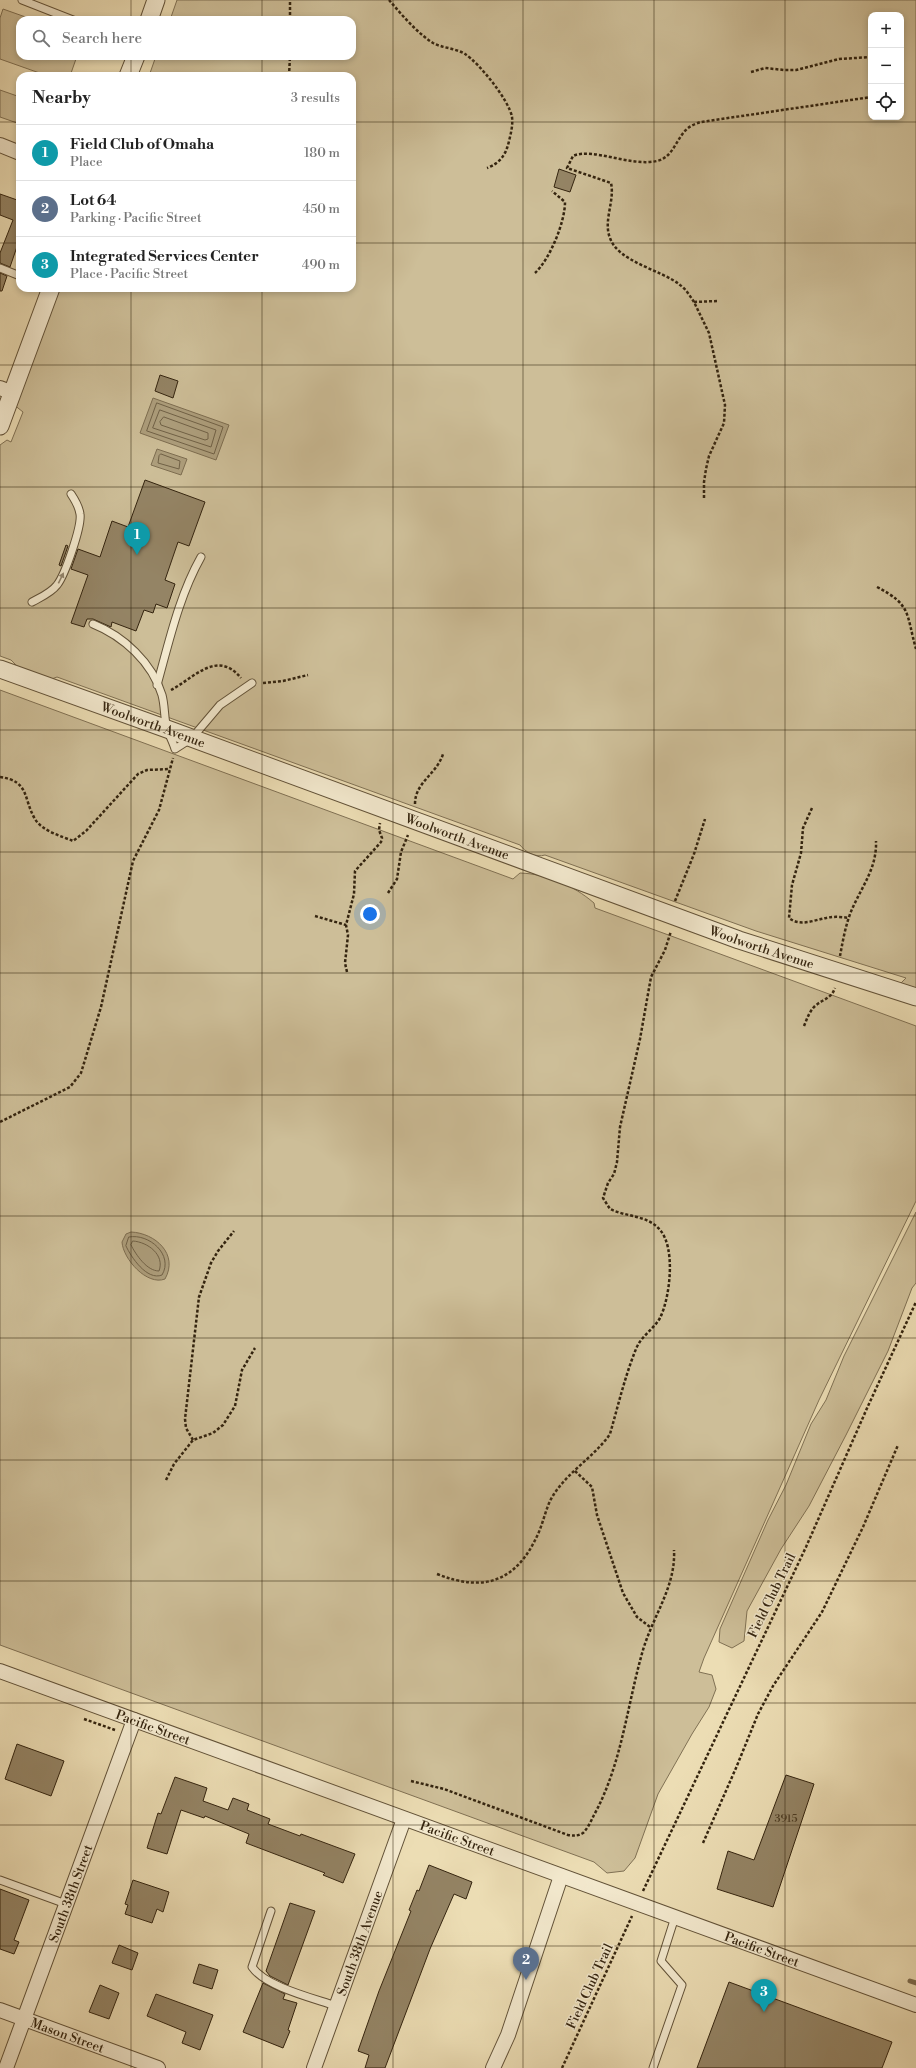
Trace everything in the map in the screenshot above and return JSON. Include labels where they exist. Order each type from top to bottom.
[{"type":"street","points":[[150,16],[156,0]]},
{"type":"street","points":[[130,72],[134,60]]},
{"type":"street","points":[[0,145],[16,151]]},
{"type":"street","points":[[0,426],[6,391],[49,292]]},
{"type":"street","name":"Woolworth Avenue","points":[[0,669],[192,738],[672,923],[739,940],[916,997]]},
{"type":"street","name":"Pacific Street","points":[[0,1671],[916,2005]]},
{"type":"street","name":"South 38th Street","points":[[6,2068],[134,1720]]},
{"type":"street","name":"South 38th Avenue","points":[[314,2068],[404,1819]]},
{"type":"street","points":[[493,2068],[508,2034],[561,1876]]},
{"type":"street","name":"Mason Street","points":[[0,2010],[158,2068]]},
{"type":"lane","points":[[22,0],[63,16]]},
{"type":"lane","points":[[0,268],[16,274]]},
{"type":"lane","points":[[32,602],[51,591],[58,584],[63,573],[80,521],[78,507],[71,494]]},
{"type":"lane","points":[[157,685],[172,631],[193,572],[201,557]]},
{"type":"lane","points":[[92,624],[109,631],[126,644],[146,666],[162,695],[167,729],[175,748],[192,738],[220,705],[252,683]]},
{"type":"lane","points":[[0,1880],[66,1904]]},
{"type":"lane","points":[[271,1911],[252,1967],[257,1974],[272,1982],[336,2006]]},
{"type":"lane","points":[[653,2068],[682,1985],[661,1961],[675,1917]]},
{"type":"path","points":[[290,0],[290,16]]},
{"type":"path","points":[[389,0],[418,31],[434,43],[464,54],[472,61],[486,76],[509,108],[512,124],[505,154],[500,161],[487,168]]},
{"type":"path","points":[[751,72],[764,68],[796,70],[839,59],[868,57]]},
{"type":"path","points":[[290,60],[290,72]]},
{"type":"path","points":[[704,498],[706,469],[709,456],[724,423],[725,405],[708,333],[694,302],[687,291],[672,279],[636,262],[613,246],[609,237],[608,228],[613,192],[611,183],[567,168],[573,156],[586,153],[629,161],[659,161],[669,154],[687,129],[702,122],[868,97]]},
{"type":"path","points":[[535,273],[546,260],[564,215],[565,202],[552,191]]},
{"type":"path","points":[[694,302],[717,302]]},
{"type":"path","points":[[877,587],[894,596],[904,606],[916,649]]},
{"type":"path","points":[[162,695],[178,687],[203,669],[211,666],[229,667],[236,671],[242,678],[252,683],[283,682],[308,675]]},
{"type":"path","points":[[0,1122],[70,1087],[81,1073],[101,1007],[133,861],[159,810],[175,748]]},
{"type":"path","points":[[0,777],[16,781],[22,787],[35,820],[44,829],[73,841],[86,831],[138,774],[146,770],[170,769]]},
{"type":"path","points":[[812,808],[803,828],[801,853],[792,885],[789,918],[794,922],[800,923],[827,918],[849,918]]},
{"type":"path","points":[[437,1574],[453,1581],[486,1582],[503,1578],[519,1564],[530,1550],[553,1495],[605,1442],[610,1434],[637,1346],[645,1334],[659,1319],[666,1295],[670,1259],[669,1248],[661,1230],[648,1221],[610,1209],[603,1198],[608,1183],[614,1174],[617,1162],[620,1127],[640,1039],[651,977],[666,950],[678,889],[694,854],[705,819]]},
{"type":"path","points":[[347,972],[345,963],[348,935],[346,925],[354,894],[355,871],[381,842],[382,838],[379,830],[380,824]]},
{"type":"path","points":[[839,972],[840,958],[849,918],[874,865],[877,855],[876,841]]},
{"type":"path","points":[[315,916],[346,925]]},
{"type":"path","points":[[804,1026],[808,1014],[814,1007],[829,998],[835,990]]},
{"type":"path","points":[[193,1440],[186,1428],[185,1419],[199,1297],[211,1263],[234,1231]]},
{"type":"path","name":"Field Club Trail","points":[[641,1895],[806,1547],[916,1302]]},
{"type":"path","points":[[166,1480],[174,1464],[193,1440],[213,1433],[223,1425],[235,1406],[242,1370],[255,1348]]},
{"type":"path","points":[[703,1843],[758,1714],[773,1686],[822,1612],[844,1569],[898,1445]]},
{"type":"path","points":[[576,1471],[592,1487],[597,1516],[623,1593],[637,1617],[650,1627]]},
{"type":"path","points":[[411,1781],[444,1789],[568,1835],[575,1836],[582,1834],[597,1809],[612,1775],[642,1652],[650,1627],[671,1581],[675,1562],[674,1550]]},
{"type":"path","name":"Field Club Trail","points":[[562,2068],[634,1912]]},
{"type":"shaded area","points":[[177,0],[916,0],[916,990],[901,983],[906,978],[756,931],[545,855],[534,855],[520,845],[57,677],[49,680],[19,668],[11,660],[0,656],[0,445],[7,440],[11,442],[23,412],[13,404],[51,292],[356,292],[356,72],[150,72],[155,60],[356,60],[356,16],[171,16]]},
{"type":"shaded area","points":[[3,9],[23,16],[16,16],[16,60],[76,60],[71,72],[37,72],[0,59],[0,18]]},
{"type":"shaded area","points":[[0,90],[16,96],[16,123],[0,117]]},
{"type":"shaded area","points":[[0,690],[513,879],[520,873],[550,878],[568,886],[586,897],[594,903],[595,908],[916,1026],[916,1201],[819,1400],[704,1658],[699,1672],[712,1675],[716,1689],[709,1707],[658,1794],[635,1858],[624,1871],[607,1873],[594,1862],[0,1645]]},
{"type":"shaded area","points":[[916,1212],[916,1283],[912,1288],[888,1351],[809,1506],[781,1549],[747,1611],[744,1641],[732,1648],[719,1642],[720,1629],[768,1520],[786,1485],[811,1424],[826,1400],[844,1356]]},
{"type":"water","points":[[153,398],[229,425],[216,460],[140,433]]},
{"type":"water","points":[[157,449],[187,459],[181,475],[151,465]]},
{"type":"water","points":[[131,1232],[148,1236],[162,1246],[167,1253],[169,1261],[169,1270],[165,1279],[151,1279],[137,1270],[131,1263],[123,1249],[122,1242],[126,1234]]},
{"type":"building","points":[[559,169],[576,175],[570,192],[554,187]]},
{"type":"building","points":[[0,194],[16,200],[16,250],[10,267],[0,263],[0,253],[13,220],[0,215]]},
{"type":"building","points":[[0,273],[7,276],[2,291],[0,291]]},
{"type":"building","points":[[160,375],[178,381],[173,398],[155,391]]},
{"type":"building","points":[[145,480],[205,502],[189,546],[178,542],[165,580],[175,584],[167,608],[156,604],[153,613],[144,610],[136,631],[112,622],[111,627],[93,619],[87,619],[84,627],[71,623],[88,575],[71,569],[78,549],[100,557],[112,521],[128,527]]},
{"type":"building","points":[[66,545],[68,546],[61,566],[59,565]]},
{"type":"building","points":[[17,1744],[64,1761],[51,1796],[5,1779]]},
{"type":"building","points":[[786,1775],[814,1784],[773,1907],[717,1889],[728,1851],[754,1860]]},
{"type":"building","points":[[175,1777],[207,1788],[203,1801],[228,1810],[233,1798],[249,1804],[247,1810],[270,1819],[268,1824],[300,1836],[301,1834],[355,1854],[343,1883],[323,1875],[325,1873],[246,1843],[249,1834],[205,1816],[204,1818],[181,1810],[167,1854],[147,1848],[158,1813],[161,1814]]},
{"type":"building","points":[[429,1865],[472,1882],[466,1899],[454,1894],[430,1949],[385,2068],[365,2068],[369,2055],[358,2051],[379,1991],[411,1911],[409,1910],[417,1890],[419,1891]]},
{"type":"building","points":[[133,1880],[169,1892],[163,1912],[157,1909],[152,1923],[125,1914],[128,1905],[125,1904]]},
{"type":"building","points":[[0,1889],[29,1900],[14,1940],[19,1942],[14,1954],[0,1949]]},
{"type":"building","points":[[290,1903],[315,1911],[288,1985],[270,1976],[266,1971]]},
{"type":"building","points":[[119,1945],[138,1953],[132,1970],[112,1963]]},
{"type":"building","points":[[199,1964],[218,1970],[212,1989],[193,1983]]},
{"type":"building","points":[[729,1982],[892,2042],[882,2068],[697,2068]]},
{"type":"building","points":[[263,1983],[285,1994],[283,1999],[297,2003],[288,2030],[290,2031],[283,2048],[243,2032]]},
{"type":"building","points":[[100,1985],[119,1993],[109,2019],[89,2012]]},
{"type":"building","points":[[156,1994],[213,2015],[200,2050],[182,2043],[186,2032],[147,2016]]},
{"type":"waterway","points":[[910,1981],[916,1983]]},
{"type":"place","name":"Field Club of Omaha","points":[[137,555]]},
{"type":"place","name":"Lot 64","points":[[526,1980]]},
{"type":"place","name":"Integrated Services Center","points":[[764,2012]]}]
